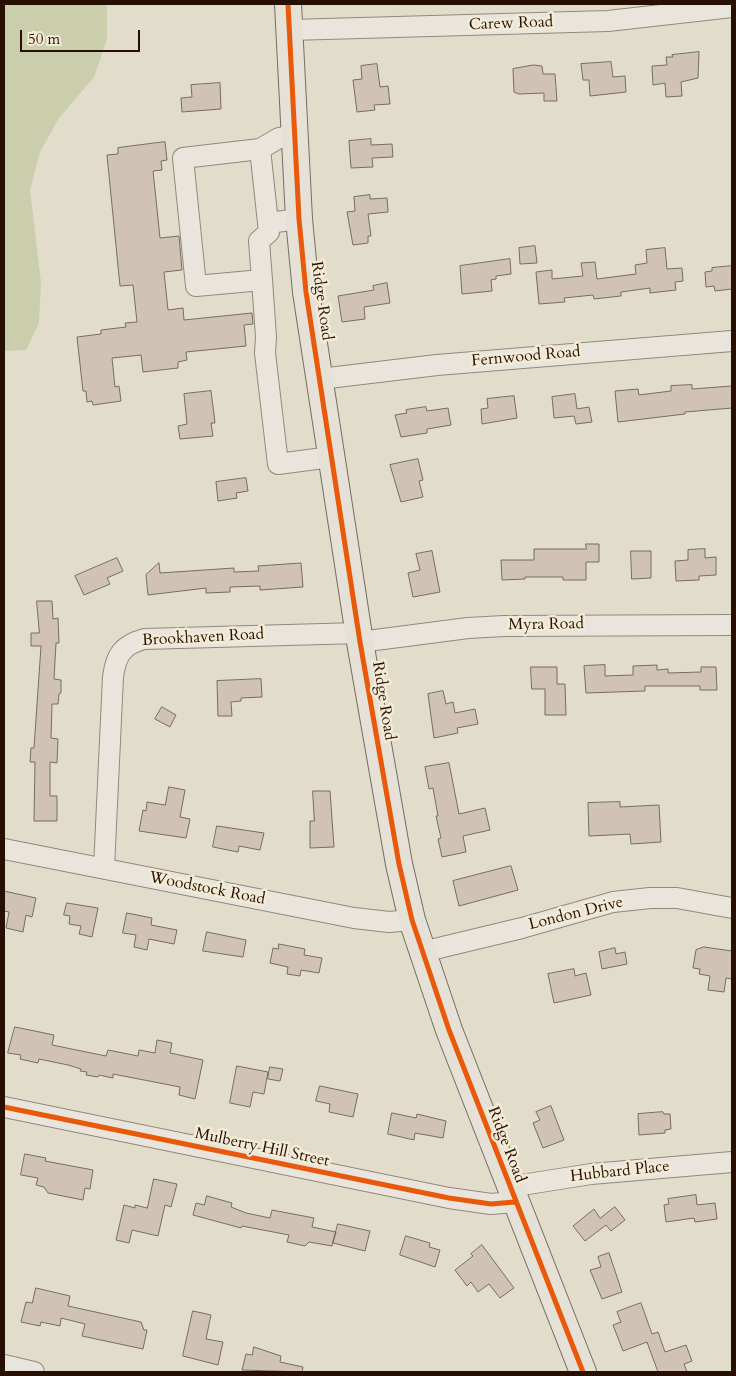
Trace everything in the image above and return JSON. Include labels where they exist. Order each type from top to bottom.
[{"type":"main road","name":"Ridge Road","points":[[288,4],[299,218],[306,292],[359,637],[390,817],[412,920],[449,1030],[512,1195],[583,1372]]},
{"type":"street","name":"Carew Road","points":[[290,30],[608,21],[732,7]]},
{"type":"street","points":[[262,280],[196,286],[183,158],[260,149],[279,138],[294,135]]},
{"type":"street","points":[[260,149],[269,232],[259,242],[266,337],[265,353],[278,464],[331,457]]},
{"type":"street","points":[[268,223],[299,218]]},
{"type":"street","name":"Fernwood Road","points":[[320,379],[474,362],[732,341]]},
{"type":"street","name":"Myra Road","points":[[359,637],[504,626],[732,625]]},
{"type":"street","name":"Brookhaven Road","points":[[104,868],[113,676],[114,663],[120,651],[130,643],[144,639],[359,637]]},
{"type":"street","name":"Woodstock Road","points":[[4,849],[354,918],[389,922],[412,920]]},
{"type":"street","name":"London Drive","points":[[422,952],[522,928],[614,902],[650,898],[677,898],[732,908]]},
{"type":"street","name":"Mulberry Hill Street","points":[[4,1107],[448,1198],[491,1204],[512,1195]]},
{"type":"street","name":"Hubbard Place","points":[[512,1195],[591,1174],[732,1162]]},
{"type":"street","points":[[4,1365],[34,1372]]},
{"type":"green space","points":[[4,4],[107,4],[107,39],[94,77],[59,118],[40,152],[30,190],[41,283],[39,323],[26,350],[4,351]]},
{"type":"building","points":[[699,52],[698,78],[681,82],[682,96],[666,97],[665,83],[653,85],[652,66],[667,65],[666,57],[673,57],[672,55]]},
{"type":"building","points":[[611,62],[613,77],[625,76],[626,92],[590,96],[589,80],[583,80],[581,64]]},
{"type":"building","points":[[377,64],[380,87],[388,86],[390,104],[374,105],[375,110],[357,112],[353,80],[362,79],[361,66]]},
{"type":"building","points":[[534,65],[542,66],[543,74],[555,74],[557,101],[544,101],[544,93],[519,94],[514,92],[513,69]]},
{"type":"building","points":[[220,83],[221,109],[182,112],[181,98],[192,97],[191,85]]},
{"type":"building","points":[[371,139],[371,145],[392,144],[393,157],[372,158],[373,167],[351,168],[349,141]]},
{"type":"building","points":[[165,142],[167,160],[161,161],[162,170],[153,171],[160,238],[179,236],[182,270],[164,272],[168,310],[183,308],[184,320],[252,313],[253,324],[244,325],[246,346],[186,352],[187,360],[178,362],[178,368],[143,372],[141,355],[112,358],[115,387],[119,386],[121,401],[93,405],[92,401],[87,402],[86,391],[83,391],[77,337],[101,334],[101,330],[126,327],[125,323],[137,322],[133,285],[120,286],[107,155],[118,154],[118,148]]},
{"type":"building","points":[[370,195],[370,199],[387,198],[388,212],[368,214],[371,236],[368,236],[368,243],[353,245],[347,212],[355,211],[354,197]]},
{"type":"building","points":[[535,246],[537,263],[520,264],[519,248]]},
{"type":"building","points":[[665,248],[667,269],[682,268],[683,281],[675,282],[676,290],[650,293],[650,288],[621,292],[621,296],[594,299],[593,295],[564,298],[565,302],[539,304],[536,272],[552,270],[552,279],[583,276],[581,263],[595,262],[597,279],[636,274],[635,265],[647,263],[646,250]]},
{"type":"building","points":[[510,259],[511,274],[496,276],[496,279],[491,280],[492,291],[462,294],[460,266]]},
{"type":"building","points":[[732,266],[732,289],[715,291],[714,286],[706,287],[705,272],[712,271],[712,268]]},
{"type":"building","points":[[387,283],[390,303],[364,307],[365,319],[342,322],[338,296],[374,290],[373,286]]},
{"type":"building","points":[[692,385],[692,389],[732,386],[732,408],[685,412],[685,414],[618,422],[615,391],[638,389],[639,395],[671,391],[671,386]]},
{"type":"building","points":[[211,391],[215,423],[211,423],[213,436],[180,439],[178,426],[187,424],[184,394]]},
{"type":"building","points":[[575,394],[577,409],[589,407],[592,422],[576,424],[574,416],[554,418],[552,397]]},
{"type":"building","points":[[514,396],[517,418],[482,424],[481,409],[488,408],[487,399]]},
{"type":"building","points":[[426,407],[427,411],[448,408],[451,425],[427,429],[427,433],[401,437],[395,415],[407,413],[406,410]]},
{"type":"building","points":[[418,459],[423,480],[419,481],[423,497],[401,502],[390,465]]},
{"type":"building","points":[[246,478],[248,491],[236,493],[237,498],[218,501],[216,482]]},
{"type":"building","points":[[586,544],[599,544],[599,562],[586,562],[586,580],[563,580],[563,577],[525,577],[525,579],[502,580],[501,560],[534,560],[534,549],[586,549]]},
{"type":"building","points":[[705,549],[705,558],[716,557],[716,575],[699,576],[699,580],[676,581],[675,561],[688,560],[688,550]]},
{"type":"building","points":[[432,551],[440,592],[413,597],[408,573],[420,570],[416,554]]},
{"type":"building","points":[[631,551],[651,551],[651,578],[632,579]]},
{"type":"building","points":[[117,558],[123,571],[107,578],[110,584],[84,595],[75,576]]},
{"type":"building","points":[[159,563],[160,573],[234,568],[234,572],[259,571],[258,566],[301,563],[303,587],[260,590],[260,586],[230,587],[230,592],[206,593],[206,588],[148,595],[146,575]]},
{"type":"building","points":[[37,601],[52,601],[53,619],[58,618],[59,643],[56,643],[54,679],[61,680],[61,693],[59,694],[58,704],[52,704],[51,738],[58,739],[57,763],[50,762],[50,796],[57,796],[57,821],[34,821],[35,762],[30,762],[31,748],[34,748],[41,646],[31,646],[31,633],[39,633]]},
{"type":"building","points":[[605,665],[605,676],[633,675],[633,666],[657,665],[657,670],[668,669],[668,673],[701,672],[701,667],[716,667],[717,690],[700,690],[700,686],[645,686],[645,691],[586,693],[584,666]]},
{"type":"building","points":[[531,667],[557,667],[557,684],[565,684],[566,715],[545,715],[545,689],[532,689]]},
{"type":"building","points":[[261,679],[262,697],[241,698],[241,701],[231,702],[232,716],[218,716],[217,681]]},
{"type":"building","points":[[443,691],[446,704],[453,702],[455,713],[475,709],[478,724],[457,728],[458,733],[434,738],[428,694]]},
{"type":"building","points":[[162,707],[176,715],[170,727],[155,719]]},
{"type":"building","points":[[449,763],[459,814],[485,808],[490,830],[463,836],[466,852],[442,857],[438,839],[441,838],[433,788],[429,789],[425,767]]},
{"type":"building","points":[[169,787],[185,790],[180,817],[190,819],[186,838],[139,831],[143,810],[146,811],[147,802],[165,805]]},
{"type":"building","points":[[313,791],[330,791],[334,847],[310,848],[310,821],[314,821]]},
{"type":"building","points":[[620,802],[620,807],[659,805],[661,842],[631,844],[630,834],[589,836],[588,803]]},
{"type":"building","points":[[217,826],[264,833],[260,850],[239,846],[238,852],[213,847]]},
{"type":"building","points":[[511,866],[518,890],[459,906],[453,881]]},
{"type":"building","points":[[4,891],[36,898],[32,917],[26,915],[23,932],[6,928],[9,912],[4,911]]},
{"type":"building","points":[[67,903],[98,908],[92,937],[79,934],[81,926],[69,924],[70,916],[64,915]]},
{"type":"building","points":[[127,913],[152,918],[151,925],[177,930],[174,944],[149,939],[147,950],[134,947],[136,935],[123,933]]},
{"type":"building","points":[[207,932],[246,940],[243,957],[203,951]]},
{"type":"building","points":[[279,944],[305,949],[304,955],[322,958],[319,973],[301,970],[300,976],[287,974],[288,967],[270,963],[273,948],[278,949]]},
{"type":"building","points":[[704,947],[732,951],[732,979],[726,978],[724,992],[708,990],[710,976],[699,974],[700,969],[693,968],[696,950]]},
{"type":"building","points":[[615,948],[616,954],[625,952],[627,964],[602,969],[599,952]]},
{"type":"building","points":[[574,969],[575,976],[586,973],[591,995],[554,1003],[548,974]]},
{"type":"building","points":[[15,1027],[54,1035],[52,1045],[106,1056],[108,1050],[138,1056],[139,1050],[155,1053],[157,1040],[172,1043],[170,1053],[203,1060],[195,1099],[179,1095],[180,1087],[113,1074],[113,1078],[86,1075],[87,1072],[68,1065],[39,1059],[38,1063],[20,1059],[21,1055],[8,1053]]},
{"type":"building","points":[[237,1066],[268,1072],[264,1094],[253,1092],[250,1107],[230,1103]]},
{"type":"building","points":[[270,1067],[283,1069],[280,1081],[268,1079]]},
{"type":"building","points":[[320,1086],[358,1094],[353,1117],[329,1112],[330,1104],[316,1101]]},
{"type":"building","points":[[551,1106],[564,1140],[543,1148],[533,1123],[540,1120],[536,1112]]},
{"type":"building","points":[[663,1112],[664,1114],[670,1114],[671,1129],[665,1130],[665,1133],[639,1135],[638,1114]]},
{"type":"building","points":[[392,1113],[416,1118],[417,1114],[446,1121],[443,1138],[415,1133],[414,1140],[388,1134]]},
{"type":"building","points":[[25,1154],[46,1158],[45,1161],[93,1170],[90,1189],[85,1188],[83,1200],[48,1193],[44,1187],[36,1185],[38,1178],[21,1175]]},
{"type":"building","points":[[154,1179],[177,1184],[171,1207],[165,1205],[158,1236],[132,1230],[129,1243],[116,1240],[124,1205],[135,1208],[135,1205],[147,1208]]},
{"type":"building","points":[[696,1195],[697,1205],[715,1203],[717,1219],[695,1222],[694,1218],[666,1222],[664,1205],[669,1204],[668,1199]]},
{"type":"building","points":[[207,1196],[232,1203],[231,1207],[246,1213],[270,1218],[272,1210],[314,1218],[312,1227],[336,1232],[332,1246],[309,1242],[305,1246],[287,1242],[289,1235],[242,1226],[241,1228],[193,1215],[196,1203],[204,1205]]},
{"type":"building","points":[[615,1207],[625,1220],[611,1231],[606,1225],[585,1241],[573,1226],[594,1209],[600,1218]]},
{"type":"building","points":[[338,1224],[370,1231],[365,1251],[333,1243]]},
{"type":"building","points":[[406,1236],[430,1243],[429,1247],[440,1250],[435,1267],[400,1255]]},
{"type":"building","points":[[482,1245],[514,1288],[500,1298],[489,1284],[478,1292],[471,1282],[467,1286],[455,1270],[473,1256],[471,1254]]},
{"type":"building","points":[[609,1253],[622,1292],[602,1299],[590,1270],[601,1267],[598,1257]]},
{"type":"building","points":[[36,1288],[70,1296],[68,1306],[141,1322],[144,1330],[147,1330],[143,1349],[82,1336],[85,1324],[61,1318],[60,1326],[41,1322],[40,1326],[21,1322],[26,1302],[32,1303]]},
{"type":"building","points":[[641,1303],[652,1334],[658,1332],[665,1352],[686,1345],[692,1361],[684,1364],[687,1372],[658,1372],[647,1342],[623,1351],[613,1325],[621,1322],[617,1312]]},
{"type":"building","points":[[193,1311],[211,1315],[206,1339],[223,1342],[218,1365],[183,1356]]},
{"type":"building","points":[[254,1347],[281,1356],[280,1362],[303,1367],[302,1372],[242,1370],[246,1354],[252,1355]]},
{"type":"cycle path","points":[[288,4],[299,219],[306,292],[360,642],[399,864],[412,920],[449,1030],[583,1372]]},
{"type":"cycle path","points":[[4,1107],[449,1198],[491,1204],[515,1202]]}]
